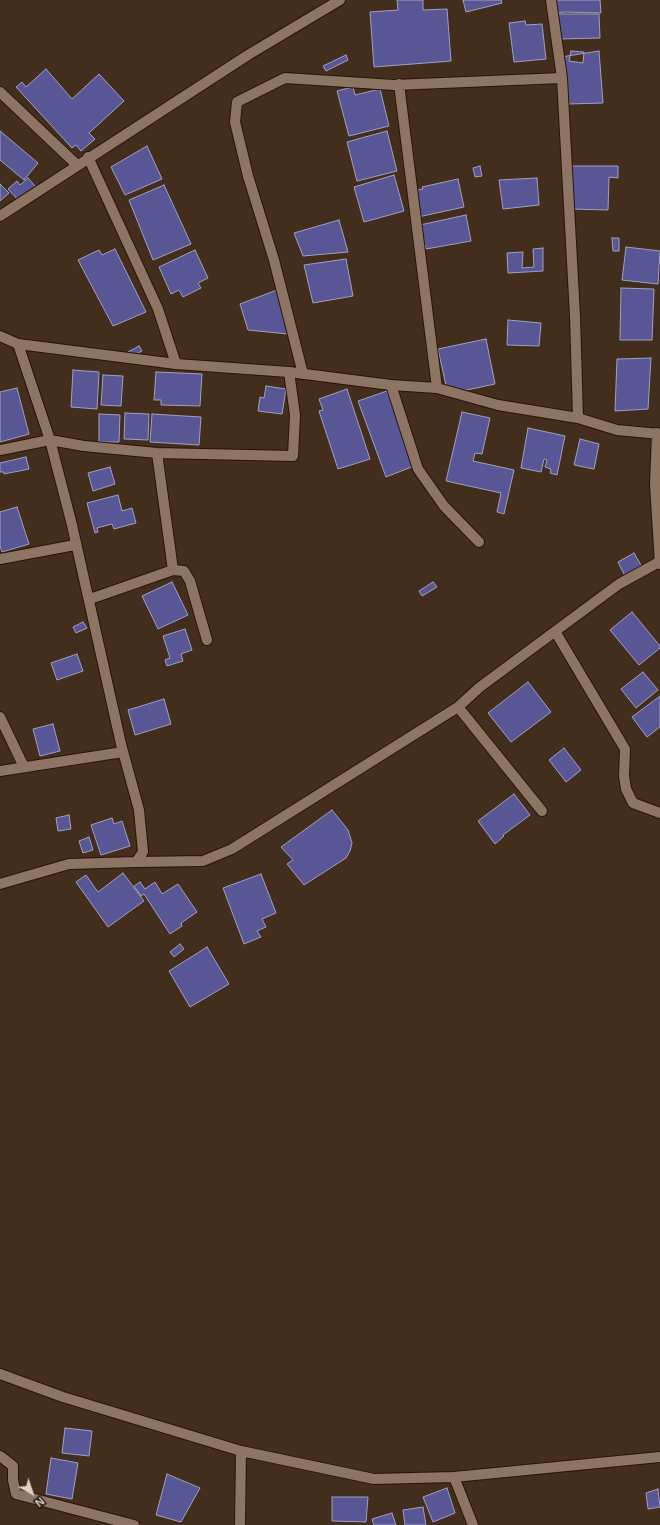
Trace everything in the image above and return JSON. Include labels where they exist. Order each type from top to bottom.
[{"type":"street","points":[[0,216],[22,203],[88,157],[248,55],[340,0]]},
{"type":"street","points":[[551,0],[562,78],[575,316],[578,418]]},
{"type":"street","points":[[303,374],[274,260],[248,176],[235,122],[237,102],[285,78],[399,84],[562,78]]},
{"type":"street","points":[[399,84],[437,388]]},
{"type":"street","points":[[0,92],[77,165]]},
{"type":"street","points":[[88,157],[158,309],[176,364]]},
{"type":"street","points":[[0,336],[18,344],[176,364],[289,372],[391,385],[437,388],[498,405],[578,418],[617,430],[658,434],[655,485],[660,563],[619,584],[556,633],[480,688],[458,707],[232,849],[203,861],[69,864],[0,884]]},
{"type":"street","points":[[18,344],[50,440],[72,525],[75,545],[90,599],[123,752],[139,810],[142,852],[136,862]]},
{"type":"street","points":[[0,450],[50,440],[84,446],[157,453],[246,453],[293,456],[295,415],[289,372]]},
{"type":"street","points":[[391,385],[418,468],[444,506],[479,542]]},
{"type":"street","points":[[157,453],[173,570]]},
{"type":"street","points":[[0,559],[75,545]]},
{"type":"street","points":[[90,599],[173,570],[184,571],[190,582],[207,640]]},
{"type":"street","points":[[556,633],[625,749],[624,776],[626,789],[633,802],[660,813]]},
{"type":"street","points":[[458,707],[542,811]]},
{"type":"street","points":[[0,717],[24,767]]},
{"type":"street","points":[[0,771],[123,752]]},
{"type":"street","points":[[0,1374],[63,1397],[241,1451],[374,1479],[454,1477],[660,1457]]},
{"type":"street","points":[[240,1525],[241,1451]]},
{"type":"street","points":[[0,1456],[13,1466],[13,1480],[16,1494],[134,1525]]},
{"type":"street","points":[[454,1477],[473,1525]]},
{"type":"building","points":[[397,0],[423,0],[423,10],[447,9],[451,61],[374,67],[370,12],[398,10]]},
{"type":"building","points":[[463,0],[501,0],[502,3],[466,12]]},
{"type":"building","points":[[556,0],[600,0],[601,13],[555,13]]},
{"type":"building","points":[[558,14],[599,14],[600,38],[559,39]]},
{"type":"building","points":[[525,21],[526,25],[542,24],[546,59],[514,62],[509,23]]},
{"type":"building","points":[[571,51],[584,52],[583,63],[569,61]]},
{"type":"building","points":[[599,51],[603,103],[568,104],[561,57]]},
{"type":"building","points":[[346,55],[348,60],[326,71],[323,66]]},
{"type":"building","points":[[46,69],[72,99],[99,74],[124,101],[89,133],[95,139],[81,151],[76,145],[72,148],[16,87],[22,82],[26,87]]},
{"type":"building","points":[[353,87],[355,95],[380,89],[389,126],[349,136],[337,91]]},
{"type":"building","points":[[0,131],[38,163],[24,180],[0,160]]},
{"type":"building","points":[[387,131],[397,171],[357,181],[347,142]]},
{"type":"building","points":[[147,146],[162,179],[125,195],[111,167]]},
{"type":"building","points":[[480,166],[482,176],[475,177],[473,168]]},
{"type":"building","points":[[572,166],[618,166],[618,178],[609,177],[608,210],[572,209]]},
{"type":"building","points":[[394,175],[404,211],[364,222],[354,187]]},
{"type":"building","points":[[28,178],[36,187],[20,202],[8,189],[17,181],[20,185]]},
{"type":"building","points":[[537,178],[539,205],[503,209],[499,180]]},
{"type":"building","points":[[458,179],[464,207],[418,217],[412,191],[423,189],[422,187]]},
{"type":"building","points":[[0,184],[9,193],[0,201]]},
{"type":"building","points":[[164,185],[191,244],[153,260],[129,200]]},
{"type":"building","points":[[466,215],[471,241],[426,249],[420,225]]},
{"type":"building","points":[[339,220],[348,252],[303,256],[294,233]]},
{"type":"building","points":[[612,238],[619,238],[619,251],[613,251]]},
{"type":"building","points":[[626,247],[660,251],[658,284],[622,280]]},
{"type":"building","points":[[543,248],[543,271],[508,273],[507,253],[523,252],[522,268],[534,267],[533,249]]},
{"type":"building","points":[[115,249],[146,312],[113,326],[78,260],[99,250],[102,255]]},
{"type":"building","points":[[195,250],[208,278],[198,283],[201,288],[183,297],[179,290],[171,294],[159,267]]},
{"type":"building","points":[[346,259],[353,296],[313,303],[304,265]]},
{"type":"building","points":[[621,288],[654,289],[652,340],[620,340]]},
{"type":"building","points":[[277,290],[288,334],[248,330],[240,304]]},
{"type":"building","points":[[508,320],[541,323],[539,346],[507,345]]},
{"type":"building","points":[[486,339],[495,384],[448,394],[438,349]]},
{"type":"building","points":[[139,346],[142,351],[130,357],[128,352]]},
{"type":"building","points":[[651,358],[648,409],[615,411],[617,359]]},
{"type":"building","points":[[73,370],[99,372],[97,409],[71,407]]},
{"type":"building","points":[[156,372],[202,374],[200,406],[161,405],[161,400],[154,400]]},
{"type":"building","points":[[103,375],[123,376],[121,406],[101,405]]},
{"type":"building","points":[[266,386],[286,389],[282,414],[258,411],[260,397],[264,398]]},
{"type":"building","points":[[17,388],[29,434],[0,442],[0,392]]},
{"type":"building","points":[[347,389],[370,459],[338,469],[319,411],[323,410],[319,399]]},
{"type":"building","points":[[387,391],[414,466],[386,477],[358,401]]},
{"type":"building","points":[[462,412],[490,418],[482,454],[475,453],[473,461],[514,470],[504,514],[497,512],[501,493],[446,481]]},
{"type":"building","points":[[125,413],[149,414],[148,440],[124,439]]},
{"type":"building","points":[[99,414],[120,415],[119,442],[99,442]]},
{"type":"building","points":[[152,414],[201,417],[199,445],[150,442]]},
{"type":"building","points":[[528,428],[565,436],[557,475],[550,473],[551,469],[545,467],[547,460],[544,459],[541,472],[521,468]]},
{"type":"building","points":[[580,439],[599,444],[594,469],[574,465]]},
{"type":"building","points":[[26,457],[29,469],[4,474],[4,472],[0,472],[0,463]]},
{"type":"building","points":[[110,467],[115,484],[93,491],[88,473]]},
{"type":"building","points":[[118,495],[122,511],[132,508],[136,523],[114,529],[112,524],[97,528],[98,532],[95,533],[87,503]]},
{"type":"building","points":[[17,507],[29,544],[2,552],[0,546],[0,512]]},
{"type":"building","points":[[634,553],[642,567],[625,576],[618,562]]},
{"type":"building","points":[[172,582],[188,615],[158,629],[142,596]]},
{"type":"building","points":[[433,582],[437,587],[422,596],[419,591]]},
{"type":"building","points":[[632,612],[660,646],[660,648],[639,665],[610,630]]},
{"type":"building","points":[[83,622],[87,628],[76,633],[73,627]]},
{"type":"building","points":[[185,629],[192,650],[181,654],[183,661],[167,666],[165,660],[170,658],[163,636]]},
{"type":"building","points":[[77,654],[83,671],[57,680],[51,663]]},
{"type":"building","points":[[643,672],[658,690],[636,708],[621,689]]},
{"type":"building","points":[[528,682],[551,712],[511,742],[488,713]]},
{"type":"building","points":[[660,696],[660,727],[647,737],[632,717]]},
{"type":"building","points":[[164,699],[171,724],[135,735],[128,710]]},
{"type":"building","points":[[53,724],[60,751],[40,756],[33,729]]},
{"type":"building","points":[[564,748],[581,770],[566,782],[549,760]]},
{"type":"building","points":[[514,794],[530,815],[503,835],[504,836],[495,844],[478,821]]},
{"type":"building","points":[[332,810],[348,830],[352,843],[350,851],[346,858],[304,885],[287,864],[293,860],[281,847]]},
{"type":"building","points":[[69,815],[71,829],[58,831],[56,818]]},
{"type":"building","points":[[112,818],[114,824],[122,821],[130,846],[101,855],[91,825]]},
{"type":"building","points":[[89,837],[93,850],[83,853],[79,841]]},
{"type":"building","points":[[123,873],[144,901],[108,927],[76,882],[86,875],[98,892]]},
{"type":"building","points":[[261,874],[276,913],[262,919],[266,927],[257,931],[261,937],[244,944],[223,888]]},
{"type":"building","points":[[140,882],[145,889],[155,882],[162,894],[178,884],[197,912],[181,923],[182,926],[170,934],[144,894],[141,896],[134,886]]},
{"type":"building","points":[[180,944],[184,949],[174,957],[170,952]]},
{"type":"building","points":[[207,947],[229,984],[190,1007],[169,971]]},
{"type":"building","points":[[65,1428],[92,1431],[89,1456],[62,1453]]},
{"type":"building","points":[[51,1458],[78,1463],[72,1499],[46,1494]]},
{"type":"building","points":[[167,1474],[200,1488],[181,1522],[156,1515]]},
{"type":"building","points":[[447,1488],[455,1513],[433,1522],[423,1497]]},
{"type":"building","points":[[658,1489],[660,1507],[648,1509],[646,1493]]},
{"type":"building","points":[[332,1497],[368,1497],[366,1522],[332,1521]]},
{"type":"building","points":[[423,1507],[426,1525],[405,1525],[403,1510]]},
{"type":"building","points":[[392,1513],[396,1525],[374,1525],[372,1519]]}]
